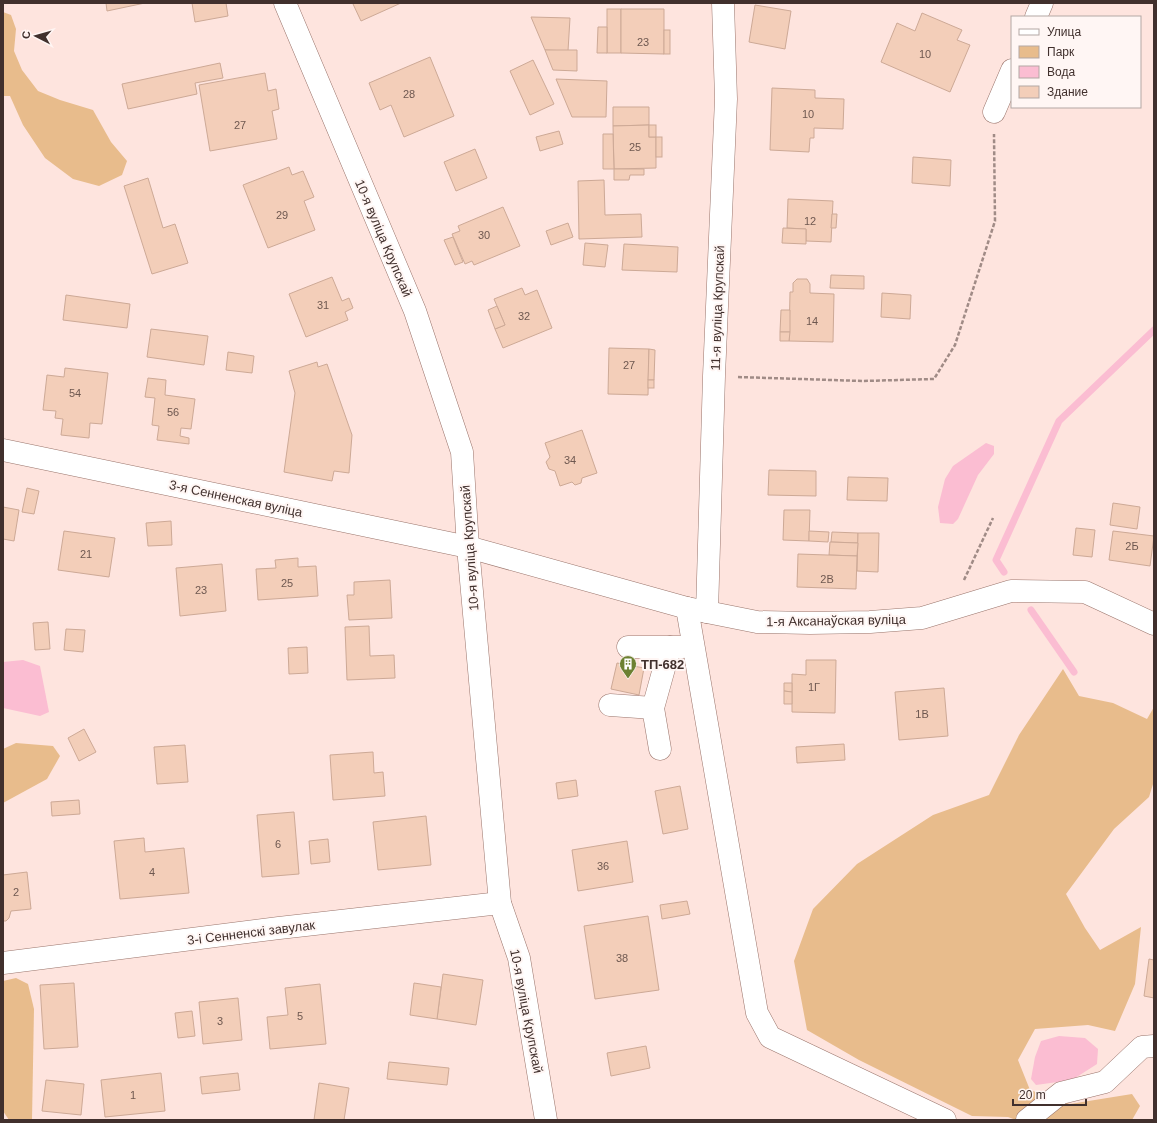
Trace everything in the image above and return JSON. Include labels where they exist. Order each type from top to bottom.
[{"type":"street","name":"10-я вуліца Крупскай","points":[[285,3],[417,319],[462,452],[468,547],[500,903],[519,958],[546,1120]]},
{"type":"street","name":"11-я вуліца Крупскай","points":[[723,3],[726,99],[714,376],[694,647],[757,1013],[770,1037],[945,1120]]},
{"type":"street","points":[[1036,16],[1042,3]]},
{"type":"street","points":[[994,112],[1011,72]]},
{"type":"street","name":"3-я Сенненская вуліца","points":[[3,450],[468,547]]},
{"type":"street","name":"1-я Аксанаўская вуліца","points":[[468,547],[697,610],[758,622],[810,624],[870,622],[922,618],[1010,591],[1085,592],[1154,624]]},
{"type":"street","points":[[628,647],[694,647]]},
{"type":"street","points":[[660,749],[653,708],[670,647]]},
{"type":"street","points":[[610,705],[653,708]]},
{"type":"street","name":"3-і Сенненскі завулак","points":[[3,963],[279,928],[500,903]]},
{"type":"street","points":[[1027,1120],[1061,1093],[1105,1082],[1142,1047],[1154,1046]]},
{"type":"path","points":[[714,376],[863,381],[934,379],[955,345],[995,222],[994,112]]},
{"type":"path","points":[[951,609],[993,518]]},
{"type":"green space","points":[[3,12],[11,15],[16,29],[14,51],[22,70],[38,91],[60,100],[93,110],[111,142],[127,161],[122,175],[99,186],[73,179],[45,158],[23,125],[10,96],[3,96]]},
{"type":"green space","points":[[1063,669],[1079,696],[1113,703],[1147,719],[1154,707],[1154,781],[1149,797],[1114,829],[1066,894],[1085,928],[1100,950],[1141,927],[1135,984],[1115,1031],[1088,1025],[1035,1029],[1018,1060],[1030,1090],[1070,1104],[1132,1094],[1140,1106],[1132,1120],[1016,1120],[1008,1117],[972,1116],[859,1060],[807,1030],[794,961],[813,909],[857,864],[933,815],[989,795],[1019,735]]},
{"type":"green space","points":[[16,743],[53,746],[60,756],[47,779],[3,803],[3,749]]},
{"type":"green space","points":[[16,978],[28,984],[34,1009],[32,1120],[9,1120],[3,1111],[3,981]]},
{"type":"water","points":[[986,443],[994,446],[994,454],[978,475],[958,519],[953,524],[940,523],[938,507],[945,479],[953,466]]},
{"type":"water","points":[[23,660],[40,666],[49,712],[40,716],[3,708],[3,662]]},
{"type":"water","points":[[1059,1036],[1085,1038],[1098,1049],[1097,1064],[1072,1080],[1036,1085],[1031,1079],[1035,1057],[1041,1041]]},
{"type":"building","points":[[106,3],[145,3],[107,11]]},
{"type":"building","points":[[192,3],[226,3],[228,16],[195,22]]},
{"type":"building","points":[[401,3],[361,21],[353,4]]},
{"type":"building","points":[[755,5],[791,11],[785,49],[749,42]]},
{"type":"building","points":[[607,9],[621,9],[621,53],[607,53]]},
{"type":"building","points":[[621,9],[664,9],[664,54],[621,53]]},
{"type":"building","points":[[922,13],[962,30],[957,40],[970,45],[950,92],[881,62],[897,23],[915,31]]},
{"type":"building","points":[[531,17],[570,18],[568,51],[545,50]]},
{"type":"building","points":[[598,27],[607,27],[607,53],[597,53]]},
{"type":"building","points":[[664,30],[670,30],[670,54],[664,54]]},
{"type":"building","points":[[545,50],[577,50],[577,71],[553,70]]},
{"type":"building","points":[[430,57],[454,116],[404,137],[391,105],[380,110],[369,83]]},
{"type":"building","points":[[533,60],[554,104],[530,115],[510,71]]},
{"type":"building","points":[[220,63],[223,78],[195,83],[197,94],[128,109],[122,84]]},
{"type":"building","points":[[265,73],[268,91],[276,89],[279,109],[272,111],[277,139],[210,151],[199,85]]},
{"type":"building","points":[[556,79],[607,81],[606,117],[572,117]]},
{"type":"building","points":[[772,88],[815,90],[815,98],[844,99],[843,129],[814,128],[814,138],[810,138],[809,152],[770,150]]},
{"type":"building","points":[[613,107],[649,107],[649,125],[613,126]]},
{"type":"building","points":[[649,125],[649,137],[656,137],[656,168],[614,169],[613,126]]},
{"type":"building","points":[[649,125],[656,125],[656,137],[649,137]]},
{"type":"building","points":[[559,131],[563,144],[540,151],[536,137]]},
{"type":"building","points":[[603,134],[613,134],[614,169],[603,169]]},
{"type":"building","points":[[656,137],[662,137],[662,157],[656,157]]},
{"type":"building","points":[[475,149],[487,178],[456,191],[444,162]]},
{"type":"building","points":[[913,157],[951,160],[950,186],[912,183]]},
{"type":"building","points":[[289,167],[292,175],[303,171],[314,197],[304,201],[315,230],[268,248],[243,185]]},
{"type":"building","points":[[614,169],[644,169],[644,175],[630,175],[629,180],[614,180]]},
{"type":"building","points":[[148,178],[163,228],[175,224],[188,263],[152,274],[124,186]]},
{"type":"building","points":[[604,180],[605,215],[641,214],[642,237],[579,239],[578,181]]},
{"type":"building","points":[[788,199],[833,201],[831,242],[806,241],[806,229],[787,228]]},
{"type":"building","points":[[503,207],[520,246],[474,265],[472,261],[465,264],[452,234],[460,231],[458,226]]},
{"type":"building","points":[[832,214],[837,214],[836,228],[831,228]]},
{"type":"building","points":[[568,223],[573,237],[551,245],[546,231]]},
{"type":"building","points":[[783,228],[806,229],[806,244],[782,243]]},
{"type":"building","points":[[453,237],[463,262],[455,265],[444,240]]},
{"type":"building","points":[[585,243],[608,245],[605,267],[583,265]]},
{"type":"building","points":[[624,244],[678,247],[677,272],[622,270]]},
{"type":"building","points":[[831,275],[864,276],[864,289],[830,288]]},
{"type":"building","points":[[332,277],[342,301],[349,298],[353,308],[345,312],[348,320],[306,337],[289,294]]},
{"type":"building","points":[[797,279],[807,279],[810,284],[810,293],[834,294],[833,342],[789,341],[790,292],[793,292],[793,283]]},
{"type":"building","points":[[522,288],[525,295],[537,290],[552,328],[503,348],[495,329],[505,325],[494,299]]},
{"type":"building","points":[[882,293],[911,295],[910,319],[881,317]]},
{"type":"building","points":[[66,295],[130,304],[127,328],[63,320]]},
{"type":"building","points":[[497,306],[505,325],[495,329],[488,310]]},
{"type":"building","points":[[781,310],[790,310],[790,332],[780,332]]},
{"type":"building","points":[[151,329],[208,336],[204,365],[147,357]]},
{"type":"building","points":[[780,332],[790,332],[789,341],[780,341]]},
{"type":"building","points":[[609,348],[649,349],[648,395],[608,394]]},
{"type":"building","points":[[649,349],[655,350],[654,380],[648,380]]},
{"type":"building","points":[[228,352],[254,356],[252,373],[226,370]]},
{"type":"building","points":[[317,362],[318,367],[327,364],[352,435],[349,473],[334,471],[332,481],[284,472],[295,393],[289,371]]},
{"type":"building","points":[[65,368],[108,373],[102,424],[90,423],[89,438],[61,435],[63,419],[55,418],[56,411],[43,410],[47,375],[64,377]]},
{"type":"building","points":[[148,378],[166,380],[165,395],[195,399],[191,429],[181,428],[180,436],[189,438],[189,444],[157,440],[159,426],[152,425],[155,398],[145,397]]},
{"type":"building","points":[[648,380],[654,380],[654,388],[648,388]]},
{"type":"building","points":[[582,430],[597,473],[582,478],[581,483],[575,485],[572,482],[560,486],[555,471],[549,469],[546,462],[550,457],[545,443]]},
{"type":"building","points":[[769,470],[816,471],[816,496],[768,495]]},
{"type":"building","points":[[848,477],[888,478],[887,501],[847,500]]},
{"type":"building","points":[[27,488],[39,491],[34,514],[22,512]]},
{"type":"building","points":[[1113,503],[1140,507],[1137,529],[1110,525]]},
{"type":"building","points":[[3,507],[19,510],[14,541],[3,539]]},
{"type":"building","points":[[784,510],[810,510],[809,541],[783,540]]},
{"type":"building","points":[[171,521],[172,545],[148,546],[146,523]]},
{"type":"building","points":[[1076,528],[1095,530],[1092,557],[1073,555]]},
{"type":"building","points":[[64,531],[115,538],[109,577],[58,570]]},
{"type":"building","points":[[809,531],[829,532],[828,542],[809,541]]},
{"type":"building","points":[[1113,531],[1154,536],[1150,566],[1109,560]]},
{"type":"building","points":[[832,532],[858,533],[858,543],[831,542]]},
{"type":"building","points":[[858,533],[879,533],[878,572],[857,571]]},
{"type":"building","points":[[830,542],[858,543],[857,556],[829,555]]},
{"type":"building","points":[[798,554],[857,556],[856,589],[797,587]]},
{"type":"building","points":[[298,558],[298,567],[316,566],[318,596],[258,600],[256,569],[276,568],[275,560]]},
{"type":"building","points":[[222,564],[226,611],[180,616],[176,568]]},
{"type":"building","points":[[390,580],[392,618],[349,620],[347,595],[354,595],[354,582]]},
{"type":"building","points":[[48,622],[50,649],[35,650],[33,623]]},
{"type":"building","points":[[369,626],[370,656],[394,655],[395,678],[347,680],[345,627]]},
{"type":"building","points":[[66,629],[85,630],[83,652],[64,650]]},
{"type":"building","points":[[307,647],[308,673],[289,674],[288,648]]},
{"type":"building","points":[[806,660],[836,660],[835,713],[792,712],[792,674],[806,675]]},
{"type":"building","name":"ТП-682","points":[[617,663],[644,668],[639,695],[611,689]]},
{"type":"building","points":[[784,683],[792,683],[792,692],[784,691]]},
{"type":"building","points":[[944,688],[948,736],[899,740],[895,692]]},
{"type":"building","points":[[784,691],[792,692],[792,704],[784,704]]},
{"type":"building","points":[[84,729],[96,752],[79,761],[68,738]]},
{"type":"building","points":[[844,744],[845,760],[797,763],[796,747]]},
{"type":"building","points":[[185,745],[188,782],[157,784],[154,747]]},
{"type":"building","points":[[373,752],[374,773],[383,772],[385,796],[333,800],[330,755]]},
{"type":"building","points":[[576,780],[578,796],[558,799],[556,783]]},
{"type":"building","points":[[680,786],[688,829],[663,834],[655,791]]},
{"type":"building","points":[[79,800],[80,814],[52,816],[51,802]]},
{"type":"building","points":[[294,812],[299,874],[262,877],[257,815]]},
{"type":"building","points":[[426,816],[431,865],[378,870],[373,822]]},
{"type":"building","points":[[144,838],[145,852],[184,848],[189,893],[120,899],[114,841]]},
{"type":"building","points":[[328,839],[330,862],[311,864],[309,841]]},
{"type":"building","points":[[627,841],[633,882],[578,891],[572,850]]},
{"type":"building","points":[[27,872],[31,909],[11,911],[9,918],[6,921],[3,921],[3,875]]},
{"type":"building","points":[[687,901],[690,914],[662,919],[660,905]]},
{"type":"building","points":[[648,916],[659,990],[595,999],[584,926]]},
{"type":"building","points":[[1149,959],[1154,960],[1154,998],[1144,996]]},
{"type":"building","points":[[443,974],[483,980],[476,1025],[437,1019]]},
{"type":"building","points":[[74,983],[78,1047],[44,1049],[40,985]]},
{"type":"building","points":[[414,983],[441,987],[437,1019],[410,1015]]},
{"type":"building","points":[[320,984],[326,1044],[270,1049],[267,1017],[288,1015],[285,988]]},
{"type":"building","points":[[238,998],[242,1040],[203,1044],[199,1002]]},
{"type":"building","points":[[192,1011],[195,1036],[178,1038],[175,1013]]},
{"type":"building","points":[[646,1046],[650,1068],[611,1076],[607,1053]]},
{"type":"building","points":[[389,1062],[449,1068],[447,1085],[387,1079]]},
{"type":"building","points":[[161,1073],[165,1111],[105,1117],[101,1080]]},
{"type":"building","points":[[238,1073],[240,1090],[202,1094],[200,1077]]},
{"type":"building","points":[[46,1080],[84,1084],[81,1115],[42,1111]]},
{"type":"building","points":[[319,1083],[349,1088],[344,1120],[314,1120]]},
{"type":"waterway","points":[[1004,572],[996,560],[1059,421],[1154,330]]},
{"type":"waterway","points":[[1031,610],[1074,672]]},
{"type":"place","name":"ТП-682","points":[[628,679]]}]
